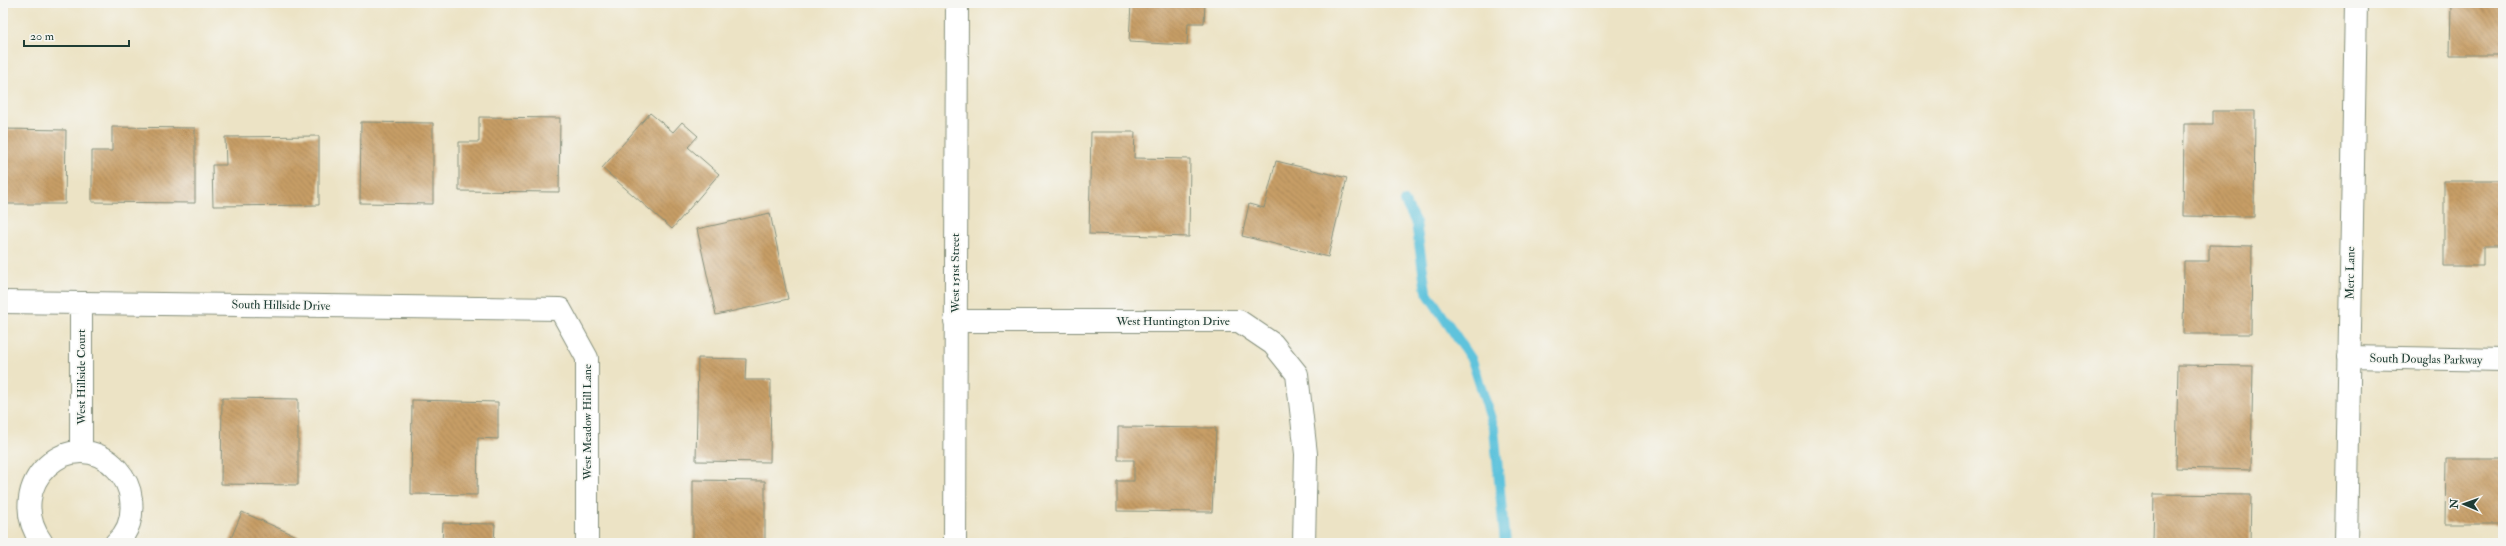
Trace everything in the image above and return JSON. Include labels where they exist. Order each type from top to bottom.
[{"type":"street","name":"West 151st Street","points":[[955,543],[957,3]]},
{"type":"street","name":"Merc Lane","points":[[2346,543],[2356,3]]},
{"type":"street","name":"South Hillside Drive","points":[[3,302],[560,309]]},
{"type":"street","name":"West Hillside Court","points":[[81,303],[81,452]]},
{"type":"street","name":"West Meadow Hill Lane","points":[[560,309],[587,358],[587,543]]},
{"type":"street","name":"West Huntington Drive","points":[[955,321],[1239,321],[1273,344],[1297,374],[1306,454],[1304,543]]},
{"type":"street","name":"South Douglas Parkway","points":[[2349,357],[2503,360]]},
{"type":"street","points":[[42,543],[32,531],[26,513],[27,495],[34,478],[46,464],[62,455],[81,452],[97,455],[112,463],[123,475],[130,490],[132,507],[129,524],[116,543]]},
{"type":"building","points":[[1131,3],[1205,3],[1204,23],[1188,23],[1187,45],[1129,42]]},
{"type":"building","points":[[2451,3],[2503,3],[2503,55],[2450,55]]},
{"type":"building","points":[[2213,111],[2255,111],[2254,217],[2183,216],[2184,124],[2213,124]]},
{"type":"building","points":[[650,113],[673,132],[682,122],[698,136],[688,147],[719,174],[672,229],[602,168]]},
{"type":"building","points":[[479,117],[560,118],[559,192],[459,191],[459,142],[479,142]]},
{"type":"building","points":[[361,122],[433,123],[433,204],[360,203]]},
{"type":"building","points":[[112,127],[195,128],[195,203],[92,202],[92,151],[112,151]]},
{"type":"building","points":[[3,129],[66,130],[65,204],[3,204]]},
{"type":"building","points":[[1091,132],[1135,132],[1134,158],[1190,159],[1189,237],[1089,234]]},
{"type":"building","points":[[319,136],[319,205],[213,206],[212,165],[226,165],[225,137]]},
{"type":"building","points":[[1276,161],[1347,178],[1328,257],[1242,236],[1249,204],[1264,208]]},
{"type":"building","points":[[2444,181],[2503,181],[2503,247],[2483,247],[2483,266],[2444,266]]},
{"type":"building","points":[[770,213],[788,299],[716,315],[697,229]]},
{"type":"building","points":[[2209,245],[2252,246],[2251,334],[2183,334],[2184,261],[2209,261]]},
{"type":"building","points":[[698,358],[746,359],[745,380],[771,380],[770,462],[696,461]]},
{"type":"building","points":[[2178,365],[2253,366],[2251,470],[2176,468]]},
{"type":"building","points":[[222,398],[298,399],[298,485],[221,484]]},
{"type":"building","points":[[412,400],[498,402],[498,439],[478,438],[477,495],[411,494]]},
{"type":"building","points":[[1118,427],[1216,428],[1212,512],[1117,511],[1117,481],[1134,481],[1134,460],[1118,460]]},
{"type":"building","points":[[2446,459],[2503,459],[2503,524],[2445,524]]},
{"type":"building","points":[[693,480],[765,481],[765,543],[693,543]]},
{"type":"building","points":[[2154,494],[2251,495],[2250,543],[2153,543]]},
{"type":"building","points":[[242,512],[312,543],[229,543]]},
{"type":"building","points":[[443,523],[495,524],[494,543],[442,543]]},
{"type":"building","points":[[1117,540],[1198,542],[1198,543],[1117,543]]},
{"type":"waterway","points":[[1405,202],[1416,223],[1426,291],[1472,360],[1494,428],[1505,543]]}]
